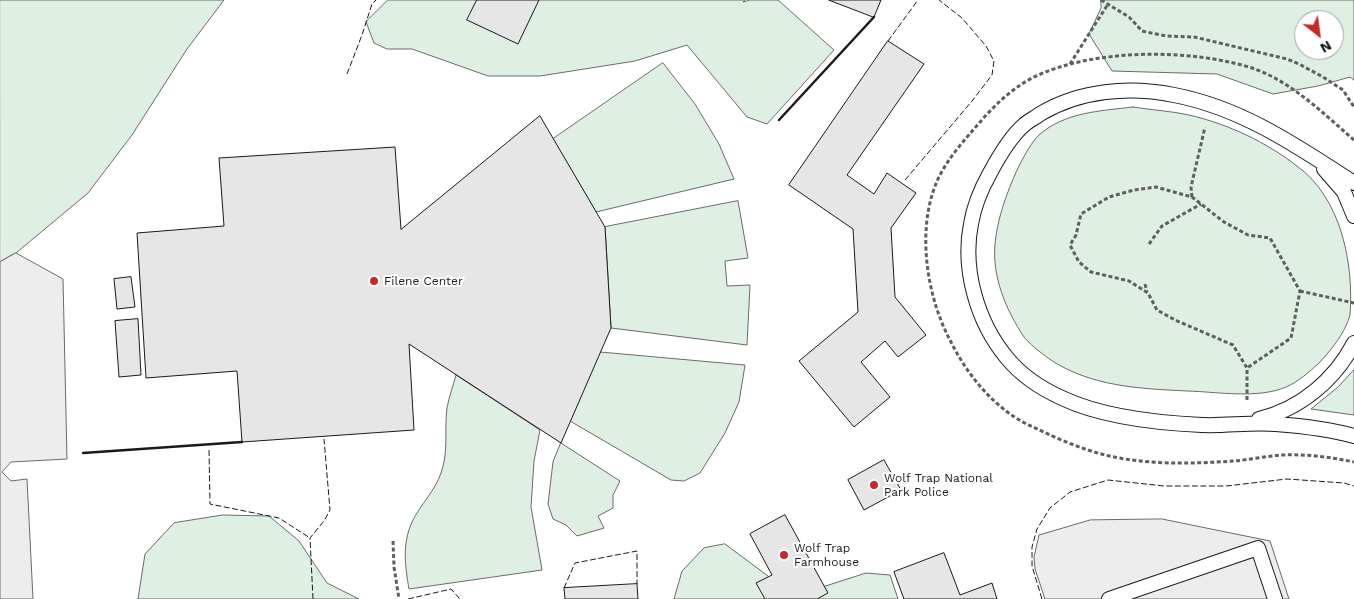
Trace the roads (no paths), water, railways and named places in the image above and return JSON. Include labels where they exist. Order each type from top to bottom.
[{"type":"lane","points":[[1354,183],[1271,130],[1210,104],[1173,94],[1133,91],[1100,92],[1050,108],[1024,125],[998,157],[980,192],[970,224],[968,259],[973,292],[988,331],[1007,358],[1032,381],[1063,399],[1110,414],[1156,421],[1203,425],[1275,424],[1332,430],[1354,436]]},
{"type":"lane","points":[[1314,156],[1344,192],[1354,216]]},
{"type":"lane","points":[[1239,424],[1272,416],[1301,402],[1326,382],[1347,356],[1354,343]]},
{"type":"lane","points":[[1109,599],[1258,548],[1275,599]]},
{"type":"place","name":"Filene Center","points":[[374,281]]},
{"type":"place","name":"Wolf Trap National Park Police","points":[[874,485]]},
{"type":"place","name":"Wolf Trap Farmhouse","points":[[784,555]]}]
